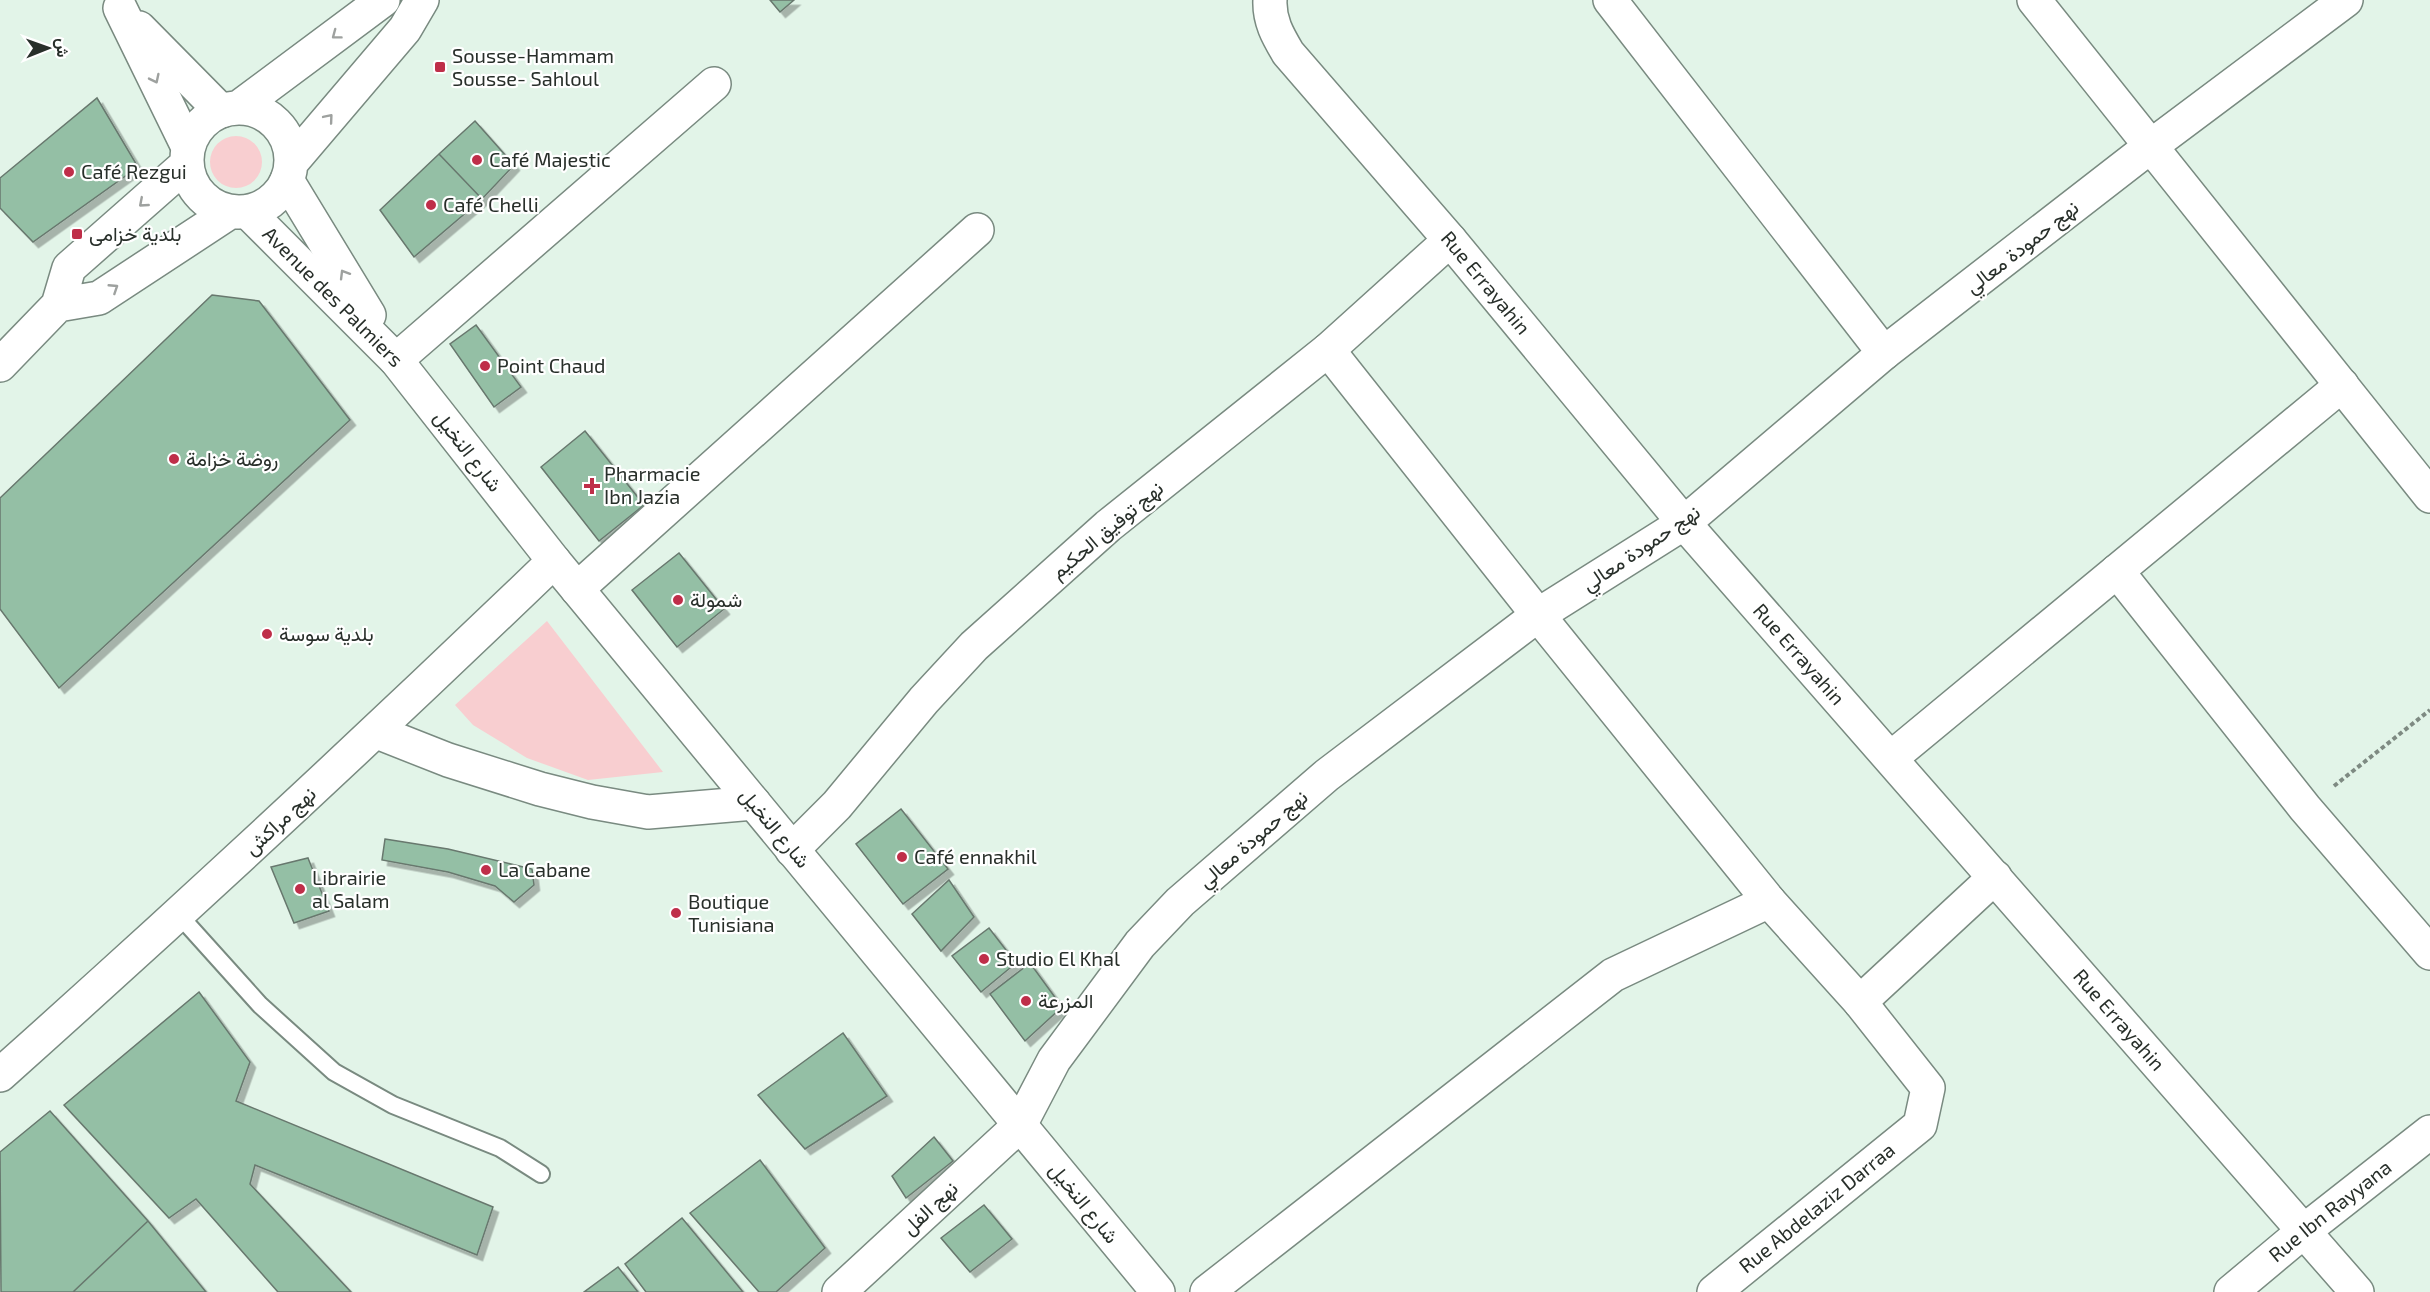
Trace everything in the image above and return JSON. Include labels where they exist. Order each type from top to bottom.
[{"type":"street","points":[[0,365],[58,305],[69,268],[187,156],[195,132],[207,119],[230,110],[383,0]]},
{"type":"street","points":[[58,305],[99,298],[239,212],[264,206],[278,195],[289,171],[405,29],[422,0]]},
{"type":"street","name":"Rue Errayahin","points":[[1270,0],[1269,12],[1288,53],[1450,240],[1684,523],[2357,1292]]},
{"type":"street","points":[[1610,0],[1884,353]]},
{"type":"street","points":[[2034,0],[2430,496]]},
{"type":"street","name":"نهج حمودة معالي","points":[[1020,1125],[1054,1060],[1140,944],[1180,902],[1327,776],[1538,615],[1684,523],[1884,353],[2151,146],[2346,0]]},
{"type":"street","points":[[117,4],[230,110],[255,110],[270,118],[282,130],[289,146],[289,171]]},
{"type":"street","points":[[117,4],[187,156],[191,181],[200,196],[214,207],[239,212]]},
{"type":"street","points":[[396,360],[714,84]]},
{"type":"street","name":"Avenue des Palmiers","points":[[289,171],[396,360]]},
{"type":"street","name":"Avenue des Palmiers","points":[[239,212],[396,360]]},
{"type":"street","points":[[577,589],[977,230]]},
{"type":"street","name":"نهج توفيق الحكيم","points":[[792,850],[837,805],[924,700],[974,646],[1108,526],[1328,350],[1450,240]]},
{"type":"street","points":[[1328,350],[1769,901],[1860,1002],[1995,877]]},
{"type":"street","name":"شارع النخيل","points":[[396,360],[554,561],[1158,1292]]},
{"type":"street","points":[[1891,758],[2342,385]]},
{"type":"street","name":"نهج مراكش","points":[[0,1075],[179,915],[376,732],[554,561]]},
{"type":"street","points":[[2117,571],[2306,808],[2430,953]]},
{"type":"street","points":[[376,732],[448,760],[540,789],[592,802],[648,812],[754,803]]},
{"type":"street","points":[[1207,1292],[1613,975],[1769,901]]},
{"type":"street","name":"Rue Abdelaziz Darraa","points":[[1714,1292],[1920,1125],[1928,1088],[1860,1002]]},
{"type":"street","name":"نهج الفل","points":[[839,1292],[1020,1125]]},
{"type":"street","name":"Rue Ibn Rayyana","points":[[2231,1292],[2430,1132]]},
{"type":"lane","points":[[179,915],[260,1005],[334,1072],[393,1105],[500,1148],[541,1174]]},
{"type":"path","points":[[2306,808],[2430,710]]},
{"type":"shaded area","points":[[231,136],[241,136],[255,143],[262,162],[255,181],[241,188],[231,188],[221,184],[214,177],[210,167],[210,157],[214,147],[221,140]]},
{"type":"shaded area","points":[[547,621],[663,772],[588,780],[527,758],[473,725],[455,705]]},
{"type":"building","points":[[770,0],[794,0],[780,12]]},
{"type":"building","name":"Café Rezgui","points":[[97,98],[138,167],[33,242],[0,208],[0,178]]},
{"type":"building","name":"Café Majestic","points":[[475,121],[514,165],[482,199],[439,154]]},
{"type":"building","name":"Café Chelli","points":[[439,154],[482,199],[414,257],[380,210]]},
{"type":"building","name":"روضة خزامة","points":[[212,295],[259,301],[350,420],[59,688],[0,609],[0,498]]},
{"type":"building","name":"Point Chaud","points":[[476,325],[521,387],[494,407],[450,344]]},
{"type":"building","name":"Pharmacie Ibn Jazia","points":[[585,431],[644,505],[599,541],[541,467]]},
{"type":"building","name":"شمولة","points":[[679,553],[724,609],[677,647],[632,590]]},
{"type":"building","name":"Café ennakhil","points":[[901,809],[948,869],[903,904],[856,844]]},
{"type":"building","name":"La Cabane","points":[[385,839],[448,849],[532,869],[534,885],[514,902],[495,886],[448,872],[382,860]]},
{"type":"building","name":"Librairie al Salam","points":[[308,858],[329,911],[294,923],[271,867]]},
{"type":"building","points":[[949,880],[974,917],[941,951],[912,914]]},
{"type":"building","name":"Studio El Khal","points":[[989,928],[1016,963],[981,992],[952,956]]},
{"type":"building","name":"المزرعة","points":[[1030,963],[1062,1007],[1025,1041],[990,994]]},
{"type":"building","points":[[199,992],[250,1062],[236,1101],[493,1207],[477,1255],[255,1165],[250,1184],[351,1292],[278,1292],[196,1199],[169,1218],[64,1105]]},
{"type":"building","points":[[843,1033],[887,1096],[805,1149],[758,1095]]},
{"type":"building","points":[[50,1111],[148,1221],[73,1292],[1,1292],[0,1152]]},
{"type":"building","points":[[934,1137],[953,1161],[906,1198],[892,1176]]},
{"type":"building","points":[[760,1160],[825,1248],[776,1292],[759,1292],[690,1213]]},
{"type":"building","points":[[984,1205],[1012,1239],[970,1272],[941,1238]]},
{"type":"building","points":[[682,1218],[743,1292],[646,1292],[625,1264]]},
{"type":"building","points":[[148,1221],[206,1292],[73,1292]]},
{"type":"building","points":[[618,1267],[638,1292],[584,1292]]},
{"type":"place","name":"Sousse-Hammam Sousse- Sahloul","points":[[440,67]]},
{"type":"place","name":"Café Majestic","points":[[477,160]]},
{"type":"place","name":"Café Rezgui","points":[[69,172]]},
{"type":"place","name":"Café Chelli","points":[[431,205]]},
{"type":"place","name":"بلدية خزامى","points":[[77,234]]},
{"type":"place","name":"Point Chaud","points":[[485,366]]},
{"type":"place","name":"روضة خزامة","points":[[174,459]]},
{"type":"place","name":"Pharmacie Ibn Jazia","points":[[592,486]]},
{"type":"place","name":"شمولة","points":[[678,600]]},
{"type":"place","name":"بلدية سوسة","points":[[267,634]]},
{"type":"place","name":"Café ennakhil","points":[[902,857]]},
{"type":"place","name":"La Cabane","points":[[486,870]]},
{"type":"place","name":"Librairie al Salam","points":[[300,889]]},
{"type":"place","name":"Boutique Tunisiana","points":[[676,913]]},
{"type":"place","name":"Studio El Khal","points":[[984,959]]},
{"type":"place","name":"المزرعة","points":[[1026,1001]]}]
